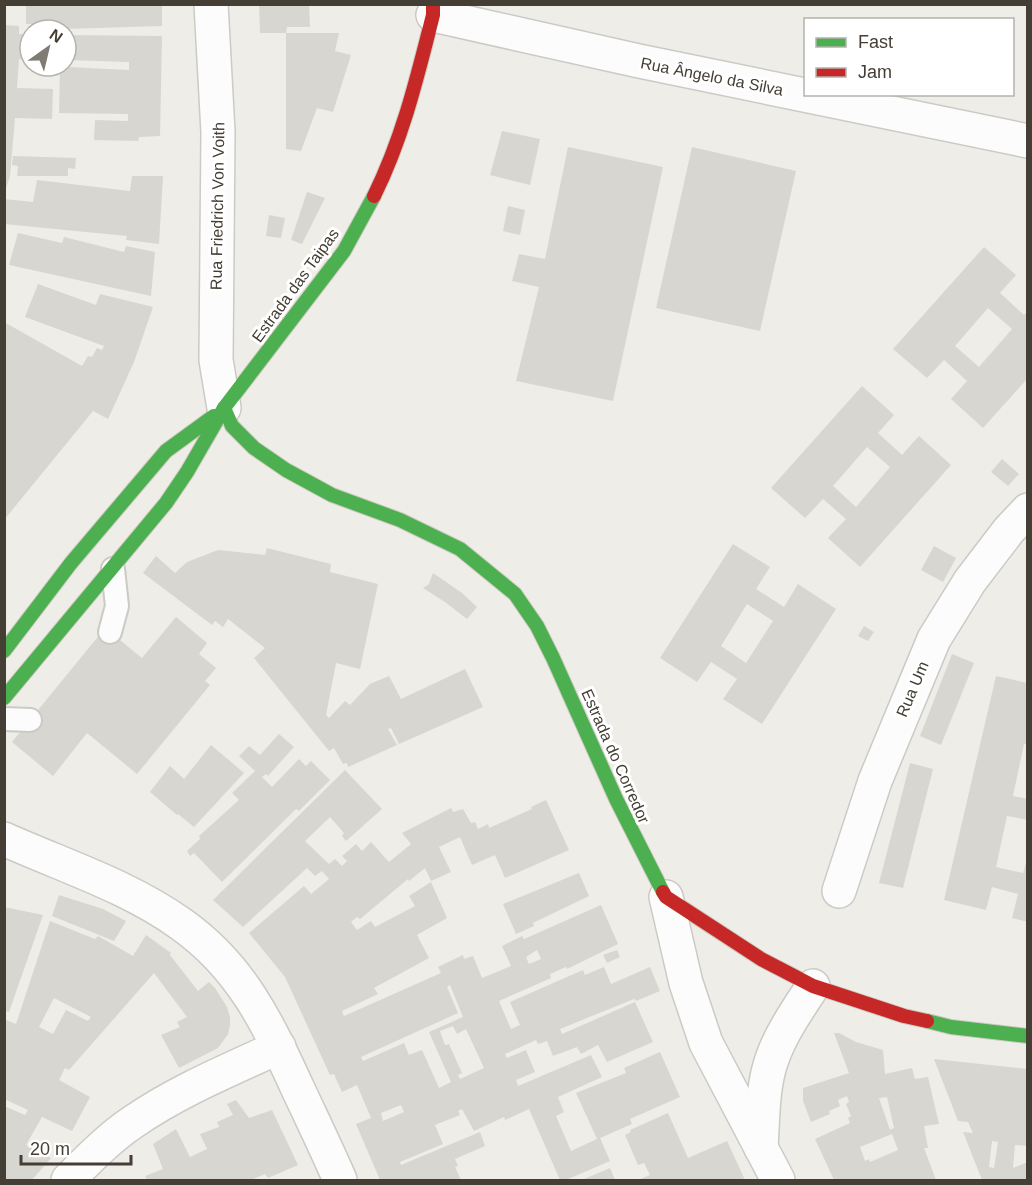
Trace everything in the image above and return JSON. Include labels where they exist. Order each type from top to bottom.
[{"type":"main road","name":"Estrada das Taipas","points":[[4,698],[166,503],[224,408],[344,251],[391,161],[410,107],[433,10]]},
{"type":"main road","name":"Estrada das Taipas","points":[[4,651],[71,563],[166,451],[224,408]]},
{"type":"main road","name":"Estrada do Corredor","points":[[224,408],[232,426],[254,448],[286,470],[332,495],[400,520],[460,549],[515,594],[537,626],[553,658],[616,799],[666,897],[761,959],[813,986],[904,1016],[951,1027],[1028,1036]]},
{"type":"street","name":"Rua Friedrich Von Voith","points":[[210,4],[218,132],[216,360],[224,408]]},
{"type":"street","name":"Rua Ângelo da Silva","points":[[433,10],[639,61],[804,95]]},
{"type":"street","name":"Rua Ângelo da Silva","points":[[809,96],[1028,141]]},
{"type":"street","name":"Rua Um","points":[[838,891],[875,781],[934,639],[970,581],[1009,530],[1028,510]]},
{"type":"street","points":[[4,839],[94,877],[141,900],[182,924],[222,957],[253,998],[279,1047],[340,1180]]},
{"type":"street","points":[[666,897],[686,983],[706,1043],[778,1180]]},
{"type":"street","points":[[761,1148],[764,1098],[772,1060],[790,1021],[813,986]]},
{"type":"street","points":[[68,1180],[100,1148],[131,1123],[188,1089],[279,1047]]},
{"type":"lane","points":[[110,632],[117,606],[113,569]]},
{"type":"lane","points":[[4,719],[30,720]]},
{"type":"building","points":[[26,4],[162,4],[162,26],[78,29],[78,18],[26,18]]},
{"type":"building","points":[[259,4],[309,4],[310,27],[287,27],[286,33],[260,33]]},
{"type":"building","points":[[4,25],[18,26],[17,88],[53,89],[52,119],[15,118],[10,176],[5,191]]},
{"type":"building","points":[[286,33],[339,33],[335,51],[351,55],[333,112],[317,108],[301,151],[286,149]]},
{"type":"building","points":[[78,35],[162,36],[160,136],[139,137],[138,141],[94,140],[95,120],[128,121],[128,114],[59,113],[60,78],[78,78],[78,67],[129,70],[129,62],[78,60]]},
{"type":"building","points":[[502,131],[540,139],[530,185],[490,175]]},
{"type":"building","points":[[568,147],[663,167],[613,401],[516,381],[539,287],[512,281],[519,254],[545,259]]},
{"type":"building","points":[[692,147],[796,171],[760,331],[656,308]]},
{"type":"building","points":[[13,156],[76,158],[75,169],[68,168],[68,176],[17,176],[18,166],[12,165]]},
{"type":"building","points":[[132,176],[163,176],[159,244],[126,240],[127,236],[4,224],[4,199],[33,202],[37,180],[130,191]]},
{"type":"building","points":[[307,192],[325,198],[302,244],[291,240]]},
{"type":"building","points":[[508,206],[525,210],[520,235],[503,231]]},
{"type":"building","points":[[269,215],[285,218],[281,238],[266,236]]},
{"type":"building","points":[[18,233],[62,243],[64,237],[124,252],[126,246],[155,252],[151,296],[9,265]]},
{"type":"building","points":[[984,247],[1016,275],[1000,293],[1024,315],[1028,311],[1028,378],[983,428],[951,399],[967,381],[944,360],[927,378],[893,349]],"holes":[[[988,308],[1012,329],[979,367],[955,346]]]},
{"type":"building","points":[[38,284],[96,305],[100,294],[153,307],[134,362],[108,419],[93,411],[4,520],[4,322],[82,366],[88,356],[92,357],[97,348],[102,350],[104,346],[25,317]]},
{"type":"building","points":[[862,386],[894,415],[878,433],[902,455],[919,436],[951,465],[860,567],[828,538],[846,519],[823,499],[805,518],[771,488]],"holes":[[[867,447],[890,467],[856,507],[833,486]]]},
{"type":"building","points":[[1002,459],[1019,474],[1008,486],[991,472]]},
{"type":"building","points":[[733,544],[770,567],[756,589],[784,607],[798,584],[836,609],[762,724],[723,699],[737,679],[711,662],[697,682],[660,658]],"holes":[[[747,604],[773,621],[746,663],[721,646]]]},
{"type":"building","points":[[934,546],[956,558],[943,582],[921,570]]},
{"type":"building","points":[[267,548],[331,564],[330,572],[378,584],[360,669],[336,663],[326,715],[329,718],[345,701],[350,705],[370,684],[389,676],[401,699],[465,669],[483,707],[399,744],[391,728],[388,729],[397,745],[348,767],[347,763],[343,764],[334,748],[329,751],[254,658],[265,648],[228,619],[223,627],[215,621],[212,625],[143,573],[156,556],[175,573],[187,562],[218,550],[265,555]]},
{"type":"building","points":[[433,573],[462,593],[477,607],[467,619],[423,588],[429,584]]},
{"type":"building","points":[[176,617],[207,643],[199,654],[216,668],[205,681],[210,685],[137,774],[87,733],[53,776],[12,742],[105,628],[142,658]]},
{"type":"building","points":[[864,626],[874,632],[868,641],[858,636]]},
{"type":"building","points":[[952,654],[974,663],[941,745],[920,736]]},
{"type":"building","points":[[996,676],[1028,683],[1028,745],[1024,744],[1013,796],[1028,799],[1028,820],[1007,816],[996,867],[1023,873],[1028,856],[1028,922],[1012,918],[1018,894],[992,887],[986,910],[944,900]]},
{"type":"building","points":[[279,734],[294,747],[268,776],[266,774],[262,777],[272,787],[299,759],[306,766],[311,761],[330,780],[299,811],[296,809],[222,882],[194,853],[190,856],[187,851],[200,839],[199,836],[239,800],[232,793],[255,771],[239,756],[249,746],[260,755]]},
{"type":"building","points":[[211,745],[244,773],[194,827],[150,792],[170,766],[184,779]]},
{"type":"building","points":[[910,763],[933,769],[903,888],[879,883]]},
{"type":"building","points":[[345,770],[382,809],[346,841],[342,836],[344,833],[330,817],[305,841],[329,864],[335,859],[342,866],[347,861],[342,856],[356,844],[362,851],[371,842],[389,862],[411,844],[402,833],[451,808],[453,812],[463,809],[471,823],[475,822],[478,829],[488,824],[489,828],[532,809],[531,807],[546,800],[569,850],[505,878],[495,855],[472,865],[460,837],[439,847],[451,872],[431,881],[425,868],[409,881],[408,879],[360,919],[357,917],[351,922],[357,930],[371,921],[375,927],[415,906],[409,896],[431,882],[447,918],[417,935],[429,958],[374,988],[378,994],[342,1011],[344,1016],[441,973],[438,967],[463,955],[464,959],[473,956],[482,978],[511,966],[502,946],[522,936],[524,939],[601,905],[618,944],[567,969],[566,967],[550,974],[551,978],[499,1001],[511,1029],[520,1025],[510,1002],[583,970],[585,975],[604,967],[611,984],[650,967],[660,991],[636,1001],[633,997],[634,999],[560,1029],[562,1034],[635,1002],[653,1042],[607,1062],[598,1045],[581,1054],[577,1047],[553,1056],[547,1041],[538,1044],[536,1040],[505,1054],[507,1058],[526,1050],[535,1072],[516,1080],[518,1086],[591,1055],[602,1077],[558,1097],[564,1112],[556,1116],[571,1151],[597,1139],[576,1093],[626,1073],[624,1068],[660,1052],[680,1097],[630,1119],[632,1124],[600,1138],[610,1161],[566,1180],[560,1180],[529,1109],[505,1120],[504,1117],[474,1131],[462,1109],[458,1111],[460,1115],[435,1125],[443,1144],[400,1162],[401,1165],[480,1132],[485,1146],[455,1159],[458,1166],[455,1167],[461,1180],[380,1180],[356,1124],[371,1118],[357,1085],[342,1092],[334,1074],[330,1075],[285,977],[249,933],[304,886],[311,894],[329,879],[322,871],[315,876],[307,868],[243,927],[213,900]],"holes":[[[537,950],[541,959],[529,964],[526,957]],[[450,985],[463,1017],[429,1032],[451,1082],[439,1088],[422,1050],[409,1055],[404,1043],[363,1061],[361,1057],[458,1013],[447,987]],[[453,1026],[457,1034],[466,1029],[484,1068],[460,1079],[458,1075],[462,1073],[449,1044],[445,1045],[440,1031]],[[401,1105],[404,1112],[383,1121],[381,1113]]]},
{"type":"building","points":[[579,873],[589,896],[533,923],[534,926],[516,934],[503,904]]},
{"type":"building","points":[[59,895],[103,909],[126,921],[114,941],[52,916]]},
{"type":"building","points":[[4,907],[43,915],[9,1012],[4,1011]]},
{"type":"building","points":[[50,921],[95,939],[98,936],[133,956],[146,935],[171,953],[170,955],[198,991],[209,982],[227,1007],[230,1017],[228,1034],[218,1048],[179,1068],[161,1035],[180,1027],[177,1022],[187,1017],[154,973],[69,1070],[65,1068],[59,1080],[90,1097],[72,1131],[42,1117],[26,1145],[51,1158],[32,1180],[4,1179],[4,1106],[25,1115],[28,1110],[4,1099],[4,1019],[16,1024]],"holes":[[[54,998],[91,1017],[88,1021],[66,1010],[53,1034],[39,1027]]]},
{"type":"building","points":[[617,950],[620,957],[607,963],[603,955]]},
{"type":"building","points":[[834,1033],[883,1050],[885,1074],[912,1068],[915,1079],[928,1077],[939,1124],[924,1126],[928,1148],[924,1148],[936,1180],[834,1180],[815,1139],[850,1123],[848,1118],[851,1116],[846,1104],[849,1102],[847,1096],[838,1100],[840,1106],[829,1111],[830,1114],[811,1122],[803,1101],[803,1088],[849,1073]],"holes":[[[887,1097],[894,1128],[890,1130],[879,1098]],[[892,1134],[898,1150],[870,1162],[869,1159],[865,1161],[860,1147]]]},
{"type":"building","points":[[934,1059],[1028,1069],[1028,1146],[1015,1145],[1013,1168],[1028,1162],[1028,1180],[982,1180],[963,1132],[973,1133],[968,1122],[958,1121]],"holes":[[[992,1141],[998,1142],[994,1168],[989,1167]]]},
{"type":"building","points":[[236,1100],[249,1118],[272,1110],[298,1165],[268,1178],[265,1174],[251,1180],[147,1180],[145,1176],[163,1169],[153,1144],[176,1129],[190,1157],[207,1149],[200,1134],[219,1127],[217,1122],[233,1115],[227,1104]]},
{"type":"building","points":[[668,1113],[688,1158],[727,1141],[745,1180],[638,1180],[650,1175],[644,1163],[638,1165],[625,1135],[631,1132],[630,1130]]},
{"type":"building","points":[[610,1168],[615,1180],[582,1180]]},
{"type":"traffic: fast","points":[[4,698],[166,503],[224,408],[344,251],[374,196]]},
{"type":"traffic: fast","points":[[224,408],[232,426],[254,448],[286,470],[332,495],[400,520],[460,549],[515,594],[537,626],[553,658],[616,799],[663,892]]},
{"type":"traffic: fast","points":[[4,651],[71,563],[166,451],[214,416]]},
{"type":"traffic: fast","points":[[927,1021],[951,1027],[1028,1036]]},
{"type":"traffic: jam","points":[[374,196],[393,152],[408,107],[433,15],[433,4]]},
{"type":"traffic: jam","points":[[663,892],[666,897],[761,959],[813,986],[904,1016],[927,1021]]}]
